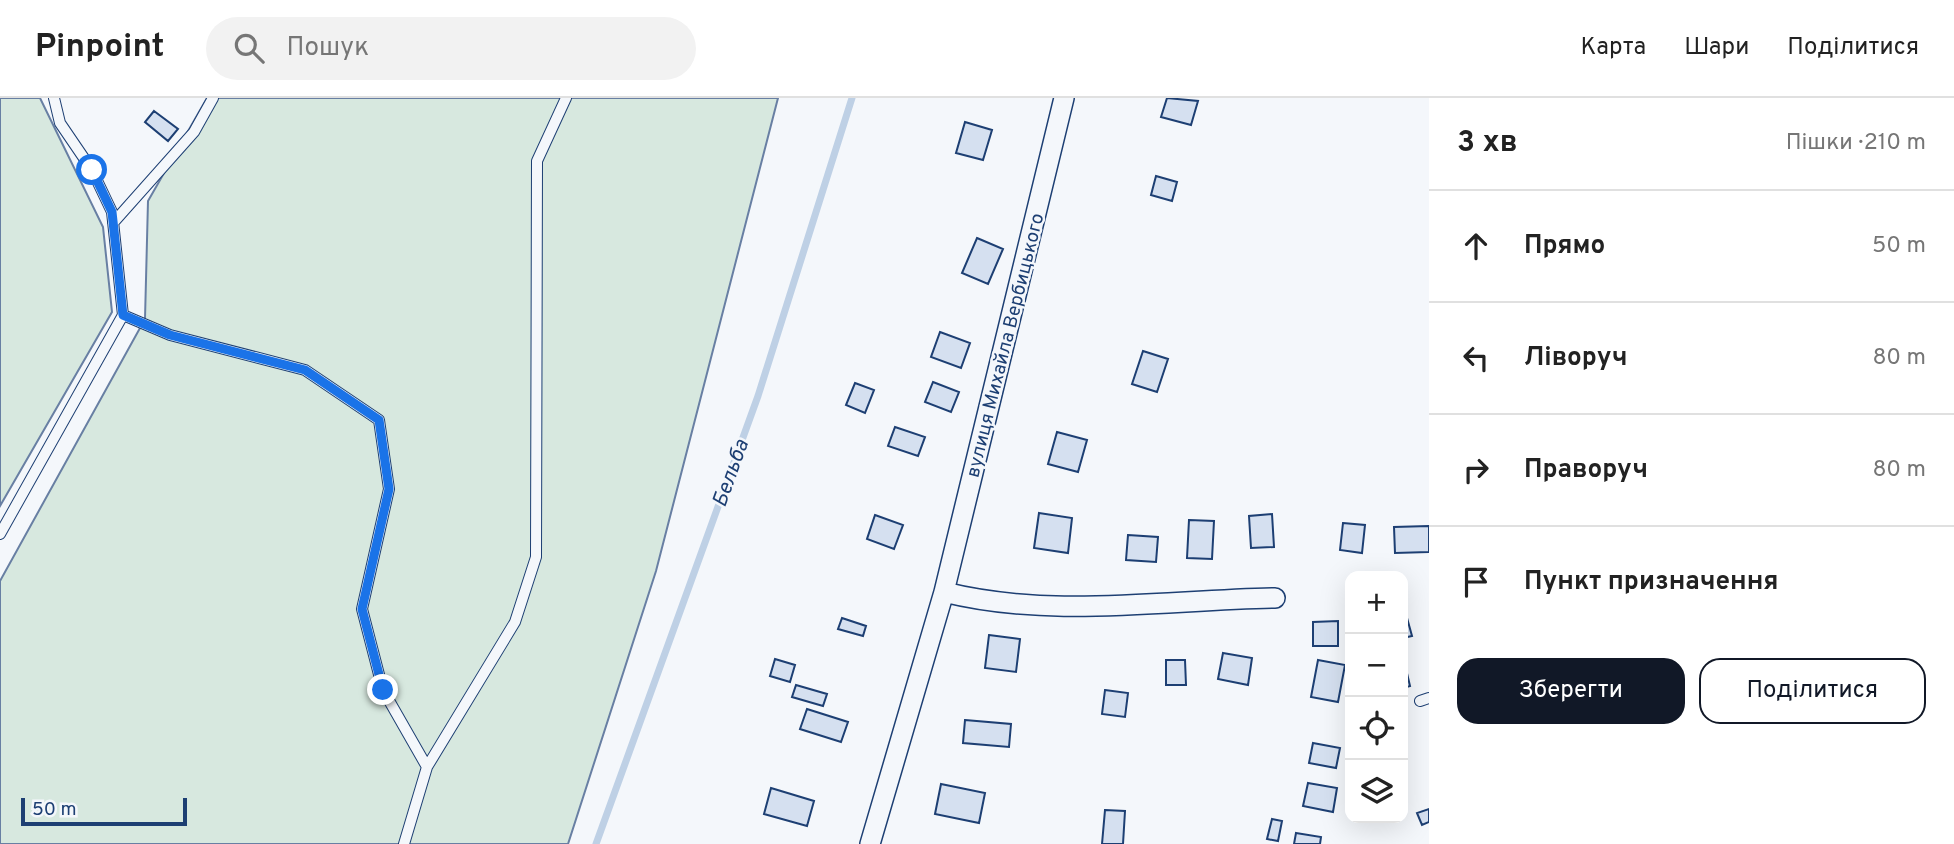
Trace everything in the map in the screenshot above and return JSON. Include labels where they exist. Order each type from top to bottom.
[{"type":"street","name":"вулиця Михайла Вербицького","points":[[870,844],[944,592],[1064,98]]},
{"type":"street","points":[[944,592],[970,599],[1083,607],[1275,598]]},
{"type":"lane","points":[[0,534],[123,315],[112,212],[92,170],[60,123],[54,98]]},
{"type":"lane","points":[[113,223],[194,132],[214,98]]},
{"type":"lane","points":[[404,844],[427,767],[515,622],[536,557],[537,161],[566,98]]},
{"type":"lane","points":[[123,315],[170,335],[305,370],[379,420],[389,489],[362,609],[383,690],[427,767]]},
{"type":"shaded area","points":[[0,98],[40,98],[103,227],[112,312],[0,506]]},
{"type":"shaded area","points":[[207,98],[778,98],[656,571],[568,844],[0,844],[0,581],[145,319],[148,201]]},
{"type":"building","points":[[1167,98],[1198,101],[1191,125],[1161,117]]},
{"type":"building","points":[[154,111],[178,129],[168,141],[145,122]]},
{"type":"building","points":[[965,122],[992,130],[983,160],[956,153]]},
{"type":"building","points":[[1156,176],[1177,182],[1172,201],[1151,195]]},
{"type":"building","points":[[977,238],[1003,249],[988,284],[962,273]]},
{"type":"building","points":[[940,332],[970,343],[961,368],[931,357]]},
{"type":"building","points":[[1143,351],[1168,359],[1157,392],[1132,384]]},
{"type":"building","points":[[933,382],[959,392],[951,412],[925,402]]},
{"type":"building","points":[[855,383],[874,390],[865,413],[846,405]]},
{"type":"building","points":[[895,427],[925,437],[918,456],[888,446]]},
{"type":"building","points":[[1057,432],[1087,440],[1078,472],[1048,464]]},
{"type":"building","points":[[1039,513],[1072,518],[1068,553],[1034,548]]},
{"type":"building","points":[[1272,514],[1274,547],[1251,548],[1249,516]]},
{"type":"building","points":[[875,515],[903,525],[894,549],[867,539]]},
{"type":"building","points":[[1189,520],[1214,521],[1212,559],[1187,558]]},
{"type":"building","points":[[1343,523],[1365,525],[1362,553],[1340,550]]},
{"type":"building","points":[[1429,526],[1429,552],[1395,553],[1394,527]]},
{"type":"building","points":[[1128,535],[1158,537],[1156,562],[1126,560]]},
{"type":"building","points":[[842,618],[866,626],[863,636],[838,629]]},
{"type":"building","points":[[1338,621],[1338,646],[1313,646],[1313,622]]},
{"type":"building","points":[[1408,622],[1412,636],[1408,637]]},
{"type":"building","points":[[989,635],[1020,639],[1016,672],[985,668]]},
{"type":"building","points":[[1223,653],[1252,658],[1248,685],[1218,679]]},
{"type":"building","points":[[775,659],[795,665],[790,682],[770,676]]},
{"type":"building","points":[[1166,660],[1185,660],[1186,685],[1166,685]]},
{"type":"building","points":[[1318,660],[1345,665],[1338,702],[1311,697]]},
{"type":"building","points":[[796,685],[827,694],[823,706],[792,697]]},
{"type":"building","points":[[1105,690],[1128,693],[1125,717],[1102,714]]},
{"type":"building","points":[[807,709],[848,722],[841,742],[800,729]]},
{"type":"building","points":[[965,720],[1011,724],[1009,747],[963,743]]},
{"type":"building","points":[[1313,743],[1340,748],[1336,768],[1309,763]]},
{"type":"building","points":[[1308,783],[1337,788],[1333,812],[1303,806]]},
{"type":"building","points":[[941,784],[985,793],[979,823],[935,814]]},
{"type":"building","points":[[771,788],[814,801],[807,826],[764,814]]},
{"type":"building","points":[[1429,809],[1429,822],[1422,825],[1417,813]]},
{"type":"building","points":[[1105,810],[1125,811],[1123,844],[1102,844]]},
{"type":"building","points":[[1272,819],[1282,821],[1278,841],[1267,839]]},
{"type":"building","points":[[1296,833],[1321,837],[1320,844],[1294,844]]},
{"type":"waterway","name":"Бельба","points":[[596,844],[758,396],[852,98]]},
{"type":"route","points":[[92,170],[112,212],[123,315],[170,335],[305,370],[379,420],[389,489],[362,609],[383,690]]}]
